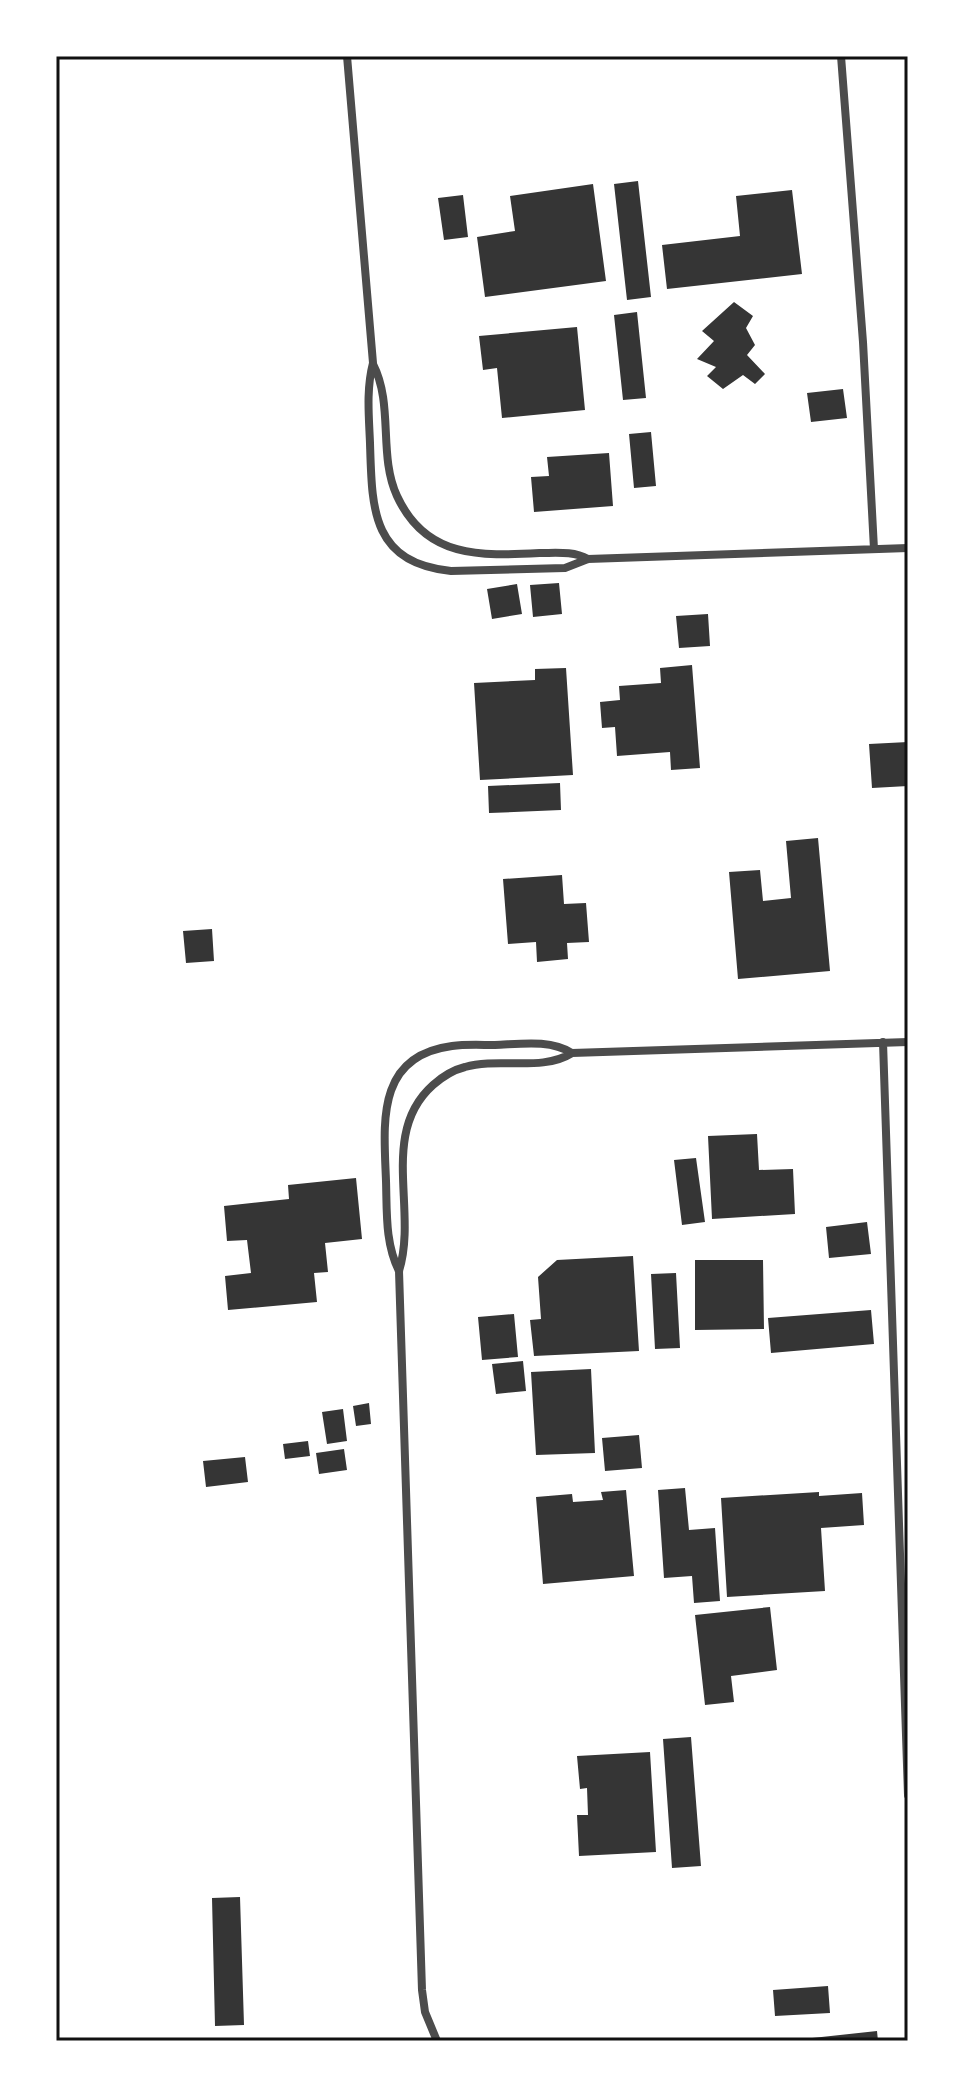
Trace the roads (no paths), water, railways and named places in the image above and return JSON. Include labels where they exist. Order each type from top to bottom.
[{"type":"street","points":[[347,56],[373,363],[383,394],[389,470],[403,508],[415,524],[448,547],[467,553],[487,556],[564,552],[588,559]]},
{"type":"street","points":[[841,56],[863,342],[874,549]]},
{"type":"street","points":[[373,363],[368,397],[373,509],[379,526],[401,554],[417,564],[451,571],[565,568],[588,559],[908,548]]},
{"type":"street","points":[[883,1042],[908,1795]]},
{"type":"street","points":[[437,2041],[425,2012],[422,1990],[399,1271],[405,1244],[403,1149],[413,1109],[441,1077],[481,1063],[548,1062],[572,1053],[908,1042]]},
{"type":"street","points":[[399,1271],[389,1243],[383,1117],[387,1096],[398,1077],[412,1062],[431,1051],[453,1046],[543,1044],[563,1047],[572,1053]]}]
